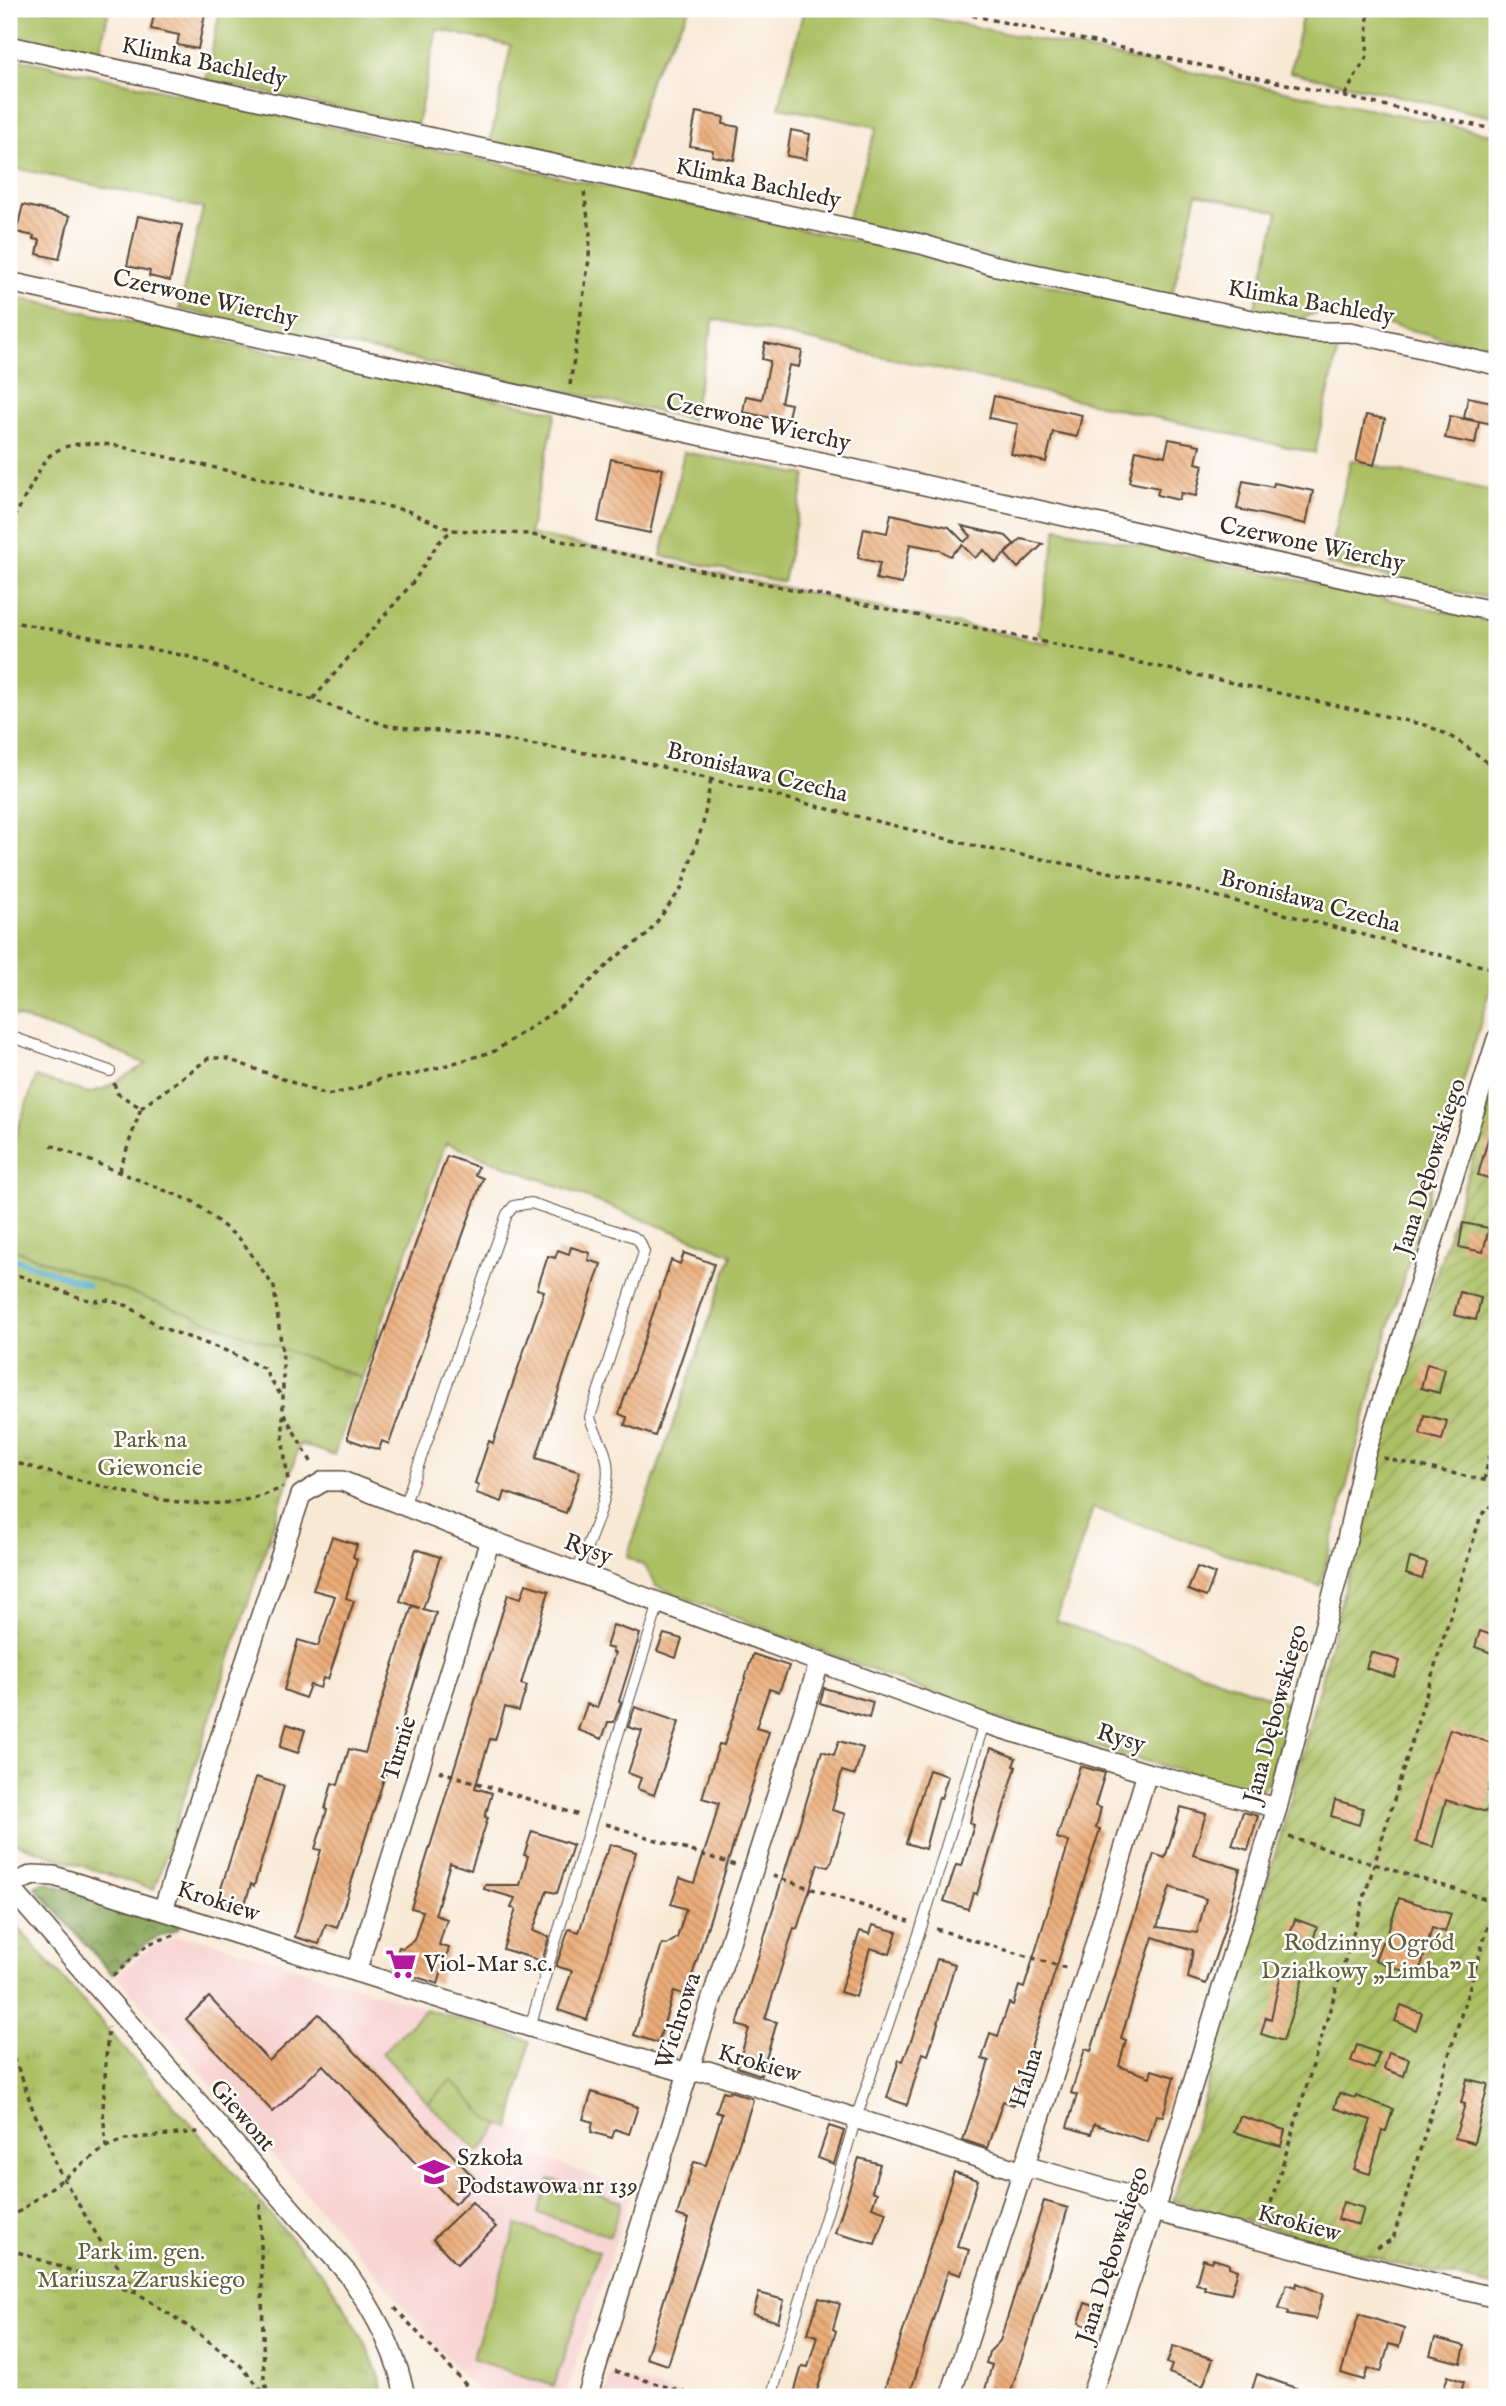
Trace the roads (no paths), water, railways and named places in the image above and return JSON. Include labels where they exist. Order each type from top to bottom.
[{"type":"street","name":"Klimka Bachledy","points":[[9,46],[921,244],[992,265],[1316,332],[1350,332],[1497,365]]},
{"type":"street","name":"Czerwone Wierchy","points":[[9,282],[1497,612]]},
{"type":"street","name":"Jana Dębowskiego","points":[[1091,2397],[1154,2211],[1278,1808],[1346,1544],[1365,1455],[1497,1039]]},
{"type":"street","name":"Rysy","points":[[163,1910],[301,1495],[324,1481],[342,1481],[490,1540],[984,1723],[1147,1773],[1278,1808]]},
{"type":"street","name":"Turnie","points":[[356,1972],[490,1540]]},
{"type":"street","name":"Wichrowa","points":[[587,2397],[820,1661]]},
{"type":"street","name":"Halna","points":[[950,2397],[1147,1773]]},
{"type":"street","name":"Krokiew","points":[[9,1886],[23,1878],[44,1875],[163,1910],[530,2027],[688,2073],[708,2071],[1023,2172],[1032,2168],[1137,2198],[1154,2211],[1497,2298]]},
{"type":"street","name":"Giewont","points":[[9,1886],[348,2274],[365,2299],[393,2353],[405,2397]]},
{"type":"lane","points":[[9,1036],[110,1071]]},
{"type":"lane","points":[[404,1506],[507,1214],[514,1206],[531,1203],[634,1237],[640,1242],[643,1252],[590,1417],[606,1455],[607,1487],[577,1572]]},
{"type":"lane","points":[[530,2027],[659,1602]]},
{"type":"lane","points":[[771,2397],[856,2118],[922,1925],[984,1723]]},
{"type":"waterway","points":[[9,1257],[88,1285]]},
{"type":"place","name":"Viol-Mar s.c.","points":[[401,1964]]},
{"type":"place","name":"Szkoła Podstawowa nr 139","points":[[434,2172]]},
{"type":"park label","name":"Park na Giewoncie","points":[[150,1454]]},
{"type":"park label","name":"Rodzinny Ogród Działkowy „Limba” I","points":[[1369,1957]]},
{"type":"park label","name":"Park im. gen. Mariusza Zaruskiego","points":[[141,2266]]}]
